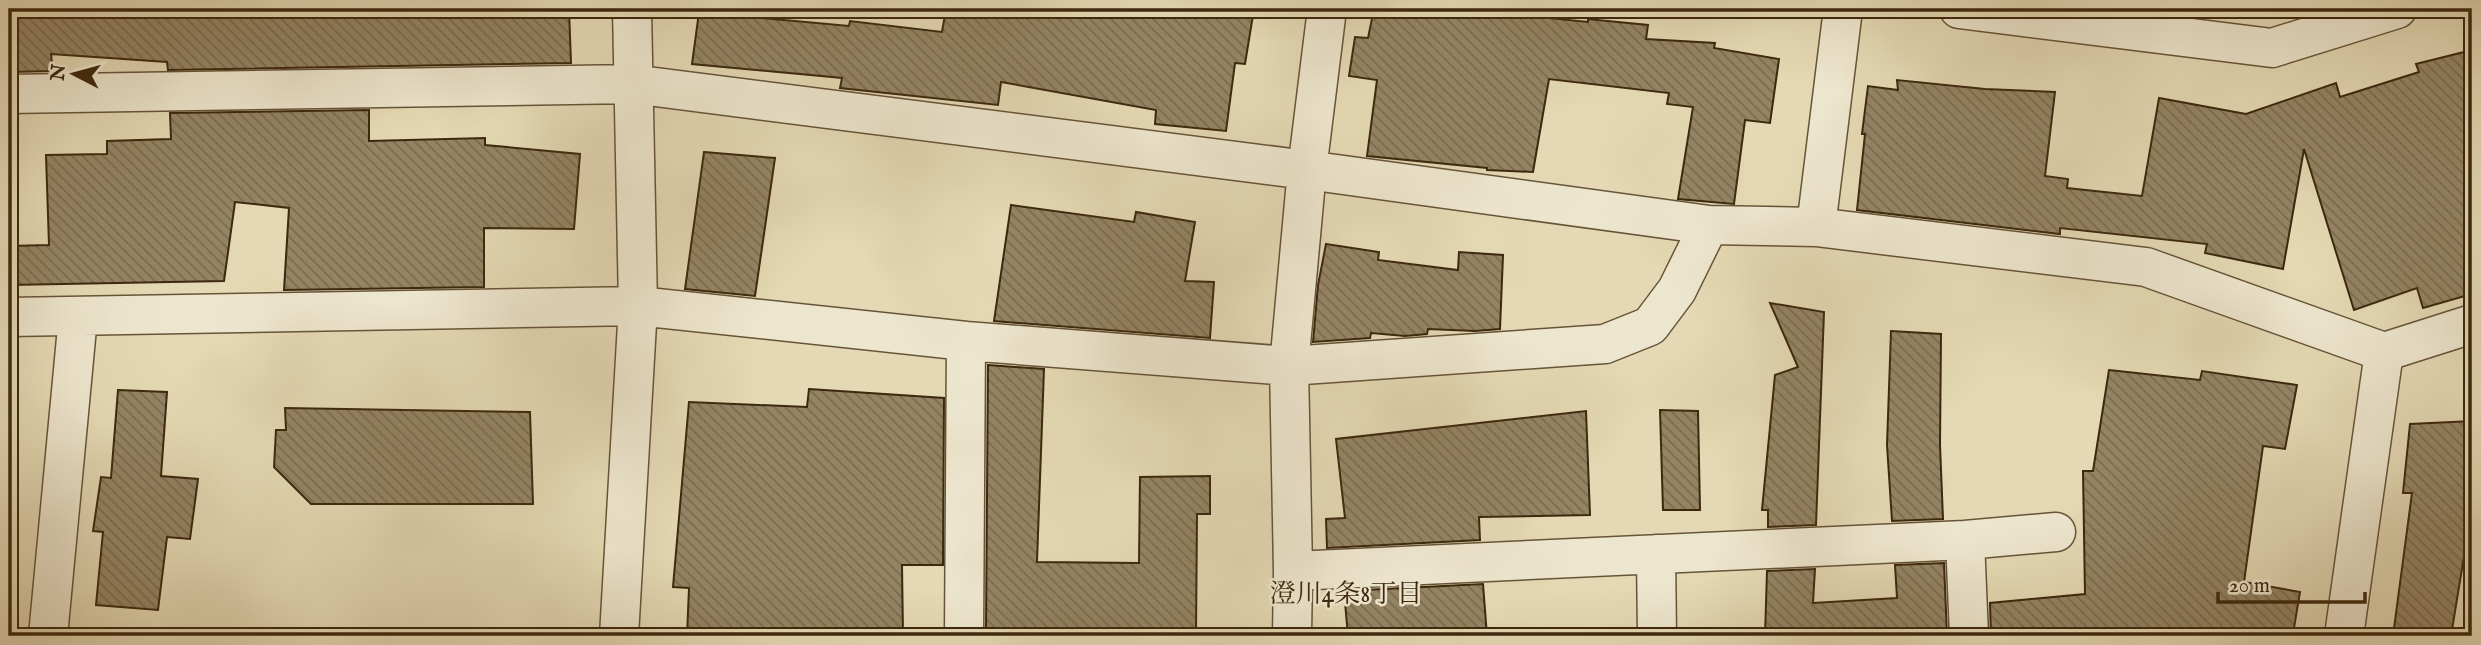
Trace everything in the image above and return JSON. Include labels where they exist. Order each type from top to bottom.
[{"type":"street","points":[[619,636],[638,306],[632,9]]},
{"type":"street","points":[[1292,636],[1289,366],[1307,170],[1327,9]]},
{"type":"street","points":[[1816,227],[1843,9]]},
{"type":"street","points":[[1959,9],[2213,25],[2272,48],[2397,9]]},
{"type":"street","points":[[9,94],[632,84],[1307,170],[1709,225],[1816,227],[2146,267],[2384,352],[2472,324]]},
{"type":"street","points":[[9,317],[638,306],[966,341],[1289,366],[1605,344],[1650,326],[1677,290],[1709,225]]},
{"type":"street","points":[[48,636],[78,317]]},
{"type":"street","points":[[964,636],[966,341]]},
{"type":"street","points":[[2344,636],[2384,352]]},
{"type":"street","points":[[1293,571],[1965,540],[2056,532]]},
{"type":"street","points":[[1965,540],[1969,636]]},
{"type":"street","points":[[1656,554],[1657,636]]},
{"type":"building","points":[[9,9],[569,9],[571,63],[168,70],[167,62],[51,54],[53,71],[9,72]]},
{"type":"building","points":[[946,9],[1254,9],[1245,64],[1235,63],[1226,131],[1155,124],[1156,110],[1001,82],[998,105],[840,88],[842,78],[692,64],[699,12],[849,26],[850,21],[942,32]]},
{"type":"building","points":[[1374,9],[1460,9],[1648,25],[1646,39],[1715,43],[1714,48],[1779,59],[1770,123],[1745,120],[1734,204],[1678,199],[1693,107],[1667,104],[1669,93],[1549,79],[1533,172],[1487,170],[1367,156],[1377,80],[1349,76],[1355,37],[1368,38]]},
{"type":"building","points":[[2464,52],[2472,77],[2472,294],[2423,308],[2417,288],[2354,310],[2304,149],[2283,269],[2205,253],[2207,244],[2060,228],[2060,234],[1857,210],[1868,86],[1898,90],[1897,80],[1985,89],[2055,92],[2045,176],[2068,179],[2067,188],[2142,196],[2159,98],[2246,114],[2336,83],[2340,97],[2419,72],[2416,64]]},
{"type":"building","points":[[369,110],[369,141],[485,138],[485,145],[580,154],[574,229],[484,228],[484,287],[284,290],[289,208],[235,202],[224,281],[9,285],[9,246],[49,245],[46,155],[107,154],[107,141],[171,139],[170,113]]},
{"type":"building","points":[[704,152],[775,158],[755,296],[685,289]]},
{"type":"building","points":[[1011,205],[1134,222],[1136,212],[1195,222],[1185,281],[1214,282],[1210,338],[994,321]]},
{"type":"building","points":[[1326,244],[1379,252],[1378,260],[1458,270],[1459,252],[1503,255],[1500,329],[1428,329],[1427,334],[1405,336],[1371,333],[1370,338],[1313,342],[1318,285]]},
{"type":"building","points":[[1770,303],[1824,312],[1816,525],[1768,527],[1768,510],[1762,510],[1775,375],[1798,367]]},
{"type":"building","points":[[1891,331],[1941,334],[1940,445],[1943,519],[1892,521],[1887,445]]},
{"type":"building","points":[[988,365],[1044,369],[1037,562],[1139,563],[1140,477],[1210,476],[1210,514],[1197,514],[1196,636],[986,630]]},
{"type":"building","points":[[2109,370],[2200,380],[2202,371],[2297,385],[2285,449],[2263,446],[2244,582],[2300,592],[2293,634],[2242,630],[2242,636],[1991,636],[1990,603],[2085,594],[2083,471],[2093,471]]},
{"type":"building","points":[[809,389],[944,398],[943,565],[902,565],[903,636],[687,636],[689,588],[673,587],[689,402],[807,407]]},
{"type":"building","points":[[118,390],[167,392],[161,476],[198,479],[190,539],[167,537],[158,610],[96,605],[103,532],[93,531],[101,477],[111,478]]},
{"type":"building","points":[[285,408],[530,412],[533,504],[311,504],[274,467],[276,430],[286,430]]},
{"type":"building","points":[[1660,410],[1698,411],[1700,510],[1663,510]]},
{"type":"building","points":[[1586,411],[1590,515],[1479,517],[1480,540],[1327,548],[1326,519],[1345,518],[1336,439]]},
{"type":"building","points":[[2472,421],[2472,507],[2451,636],[2393,636],[2412,493],[2403,493],[2410,424]]},
{"type":"building","points":[[1944,563],[1947,636],[1765,636],[1767,571],[1815,569],[1813,603],[1897,598],[1895,565]]},
{"type":"building","points":[[1483,584],[1487,636],[1348,636],[1344,591]]},
{"type":"district","name":"澄川4条8丁目","points":[[1346,594]]}]
